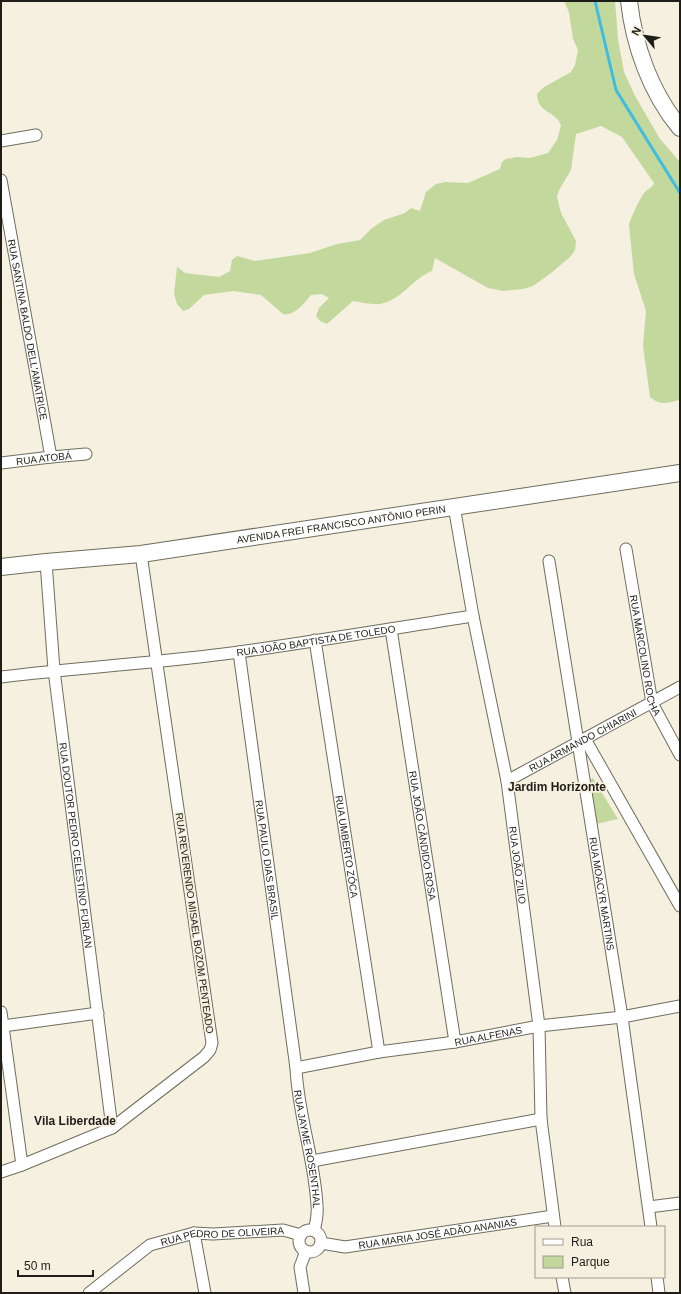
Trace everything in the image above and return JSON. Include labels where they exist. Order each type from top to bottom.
[{"type":"street","points":[[629,1],[630,16],[645,70],[670,116],[680,128]]},
{"type":"street","points":[[1,142],[36,135]]},
{"type":"street","name":"RUA SANTINA BALDO DELL'AMATRICE","points":[[1,180],[51,457]]},
{"type":"street","name":"RUA ATOBÁ","points":[[1,464],[86,454]]},
{"type":"street","name":"AVENIDA FREI FRANCISCO ANTÔNIO PERIN","points":[[1,568],[46,562],[141,554],[680,473]]},
{"type":"street","name":"RUA JOÃO ZILIO","points":[[454,506],[473,616],[507,781],[539,1026],[541,1119],[554,1221]]},
{"type":"street","name":"RUA MARCOLINO ROCHA","points":[[626,549],[652,703],[680,755]]},
{"type":"street","name":"RUA REVERENDO MISAEL BOZOM PENTEADO","points":[[1,1172],[22,1165],[112,1128],[204,1057],[210,1050],[212,1043],[141,554]]},
{"type":"street","name":"RUA MOACYR MARTINS","points":[[549,561],[581,741],[652,1226]]},
{"type":"street","name":"RUA DOUTOR PEDRO CELESTINO FURLAN","points":[[46,562],[54,670],[112,1128]]},
{"type":"street","name":"RUA JOÃO BAPTISTA DE TOLEDO","points":[[1,677],[54,670],[157,662],[239,652],[473,616]]},
{"type":"street","name":"RUA JOÃO CÂNDIDO ROSA","points":[[391,629],[455,1042]]},
{"type":"street","name":"RUA UMBERTO ZÓCA","points":[[315,640],[379,1052]]},
{"type":"street","name":"RUA PAULO DIAS BRASIL","points":[[239,652],[296,1068]]},
{"type":"street","name":"RUA ARMANDO CHIARINI","points":[[507,781],[680,688]]},
{"type":"street","points":[[581,741],[680,906]]},
{"type":"street","name":"RUA ALFENAS","points":[[296,1068],[379,1052],[455,1042],[539,1026],[622,1017],[680,1006]]},
{"type":"street","points":[[1,1012],[22,1165]]},
{"type":"street","points":[[3,1026],[98,1013]]},
{"type":"street","name":"RUA JAYME ROSENTHAL","points":[[296,1068],[297,1088],[312,1161],[318,1208],[314,1231]]},
{"type":"street","points":[[312,1161],[541,1119]]},
{"type":"street","points":[[649,1207],[680,1203]]},
{"type":"street","name":"RUA MARIA JOSÉ ADÃO ANANIAS","points":[[321,1243],[345,1247],[554,1221]]},
{"type":"street","name":"RUA PEDRO DE OLIVEIRA","points":[[88,1293],[150,1245],[194,1233],[212,1234],[283,1230],[301,1235]]},
{"type":"street","points":[[307,1231],[314,1231],[320,1236],[321,1243],[318,1249],[314,1252],[306,1251],[300,1243],[301,1235],[307,1231]]},
{"type":"street","points":[[194,1233],[205,1293]]},
{"type":"street","points":[[304,1293],[300,1267],[306,1251]]},
{"type":"street","points":[[562,1278],[564,1293]]},
{"type":"street","points":[[657,1278],[659,1293]]},
{"type":"green space","points":[[564,1],[615,1],[618,39],[624,72],[634,94],[660,139],[680,162],[680,400],[661,403],[650,397],[643,346],[646,311],[634,274],[629,225],[645,192],[654,183],[622,137],[601,126],[576,134],[571,170],[559,190],[557,197],[561,213],[576,241],[575,250],[570,257],[533,286],[523,289],[504,291],[488,288],[435,258],[432,271],[425,274],[395,298],[380,304],[353,301],[327,324],[320,321],[316,316],[319,308],[329,298],[322,294],[311,295],[299,308],[287,314],[283,314],[261,295],[233,291],[204,295],[189,309],[183,311],[177,304],[174,294],[177,267],[185,273],[219,277],[230,271],[232,260],[237,256],[255,261],[310,253],[337,244],[360,240],[371,229],[384,220],[405,213],[411,208],[420,211],[426,192],[436,184],[445,182],[468,183],[500,169],[502,162],[506,159],[517,157],[530,158],[548,153],[557,140],[561,125],[555,117],[543,109],[538,100],[537,94],[544,87],[571,72],[575,65],[578,50],[573,39],[569,12]]},
{"type":"green space","points":[[593,778],[618,819],[596,824],[588,780]]},
{"type":"waterway","points":[[595,1],[616,90],[680,193]]},
{"type":"district","name":"Jardim Horizonte","points":[[557,787]]},
{"type":"district","name":"Vila Liberdade","points":[[75,1121]]}]
